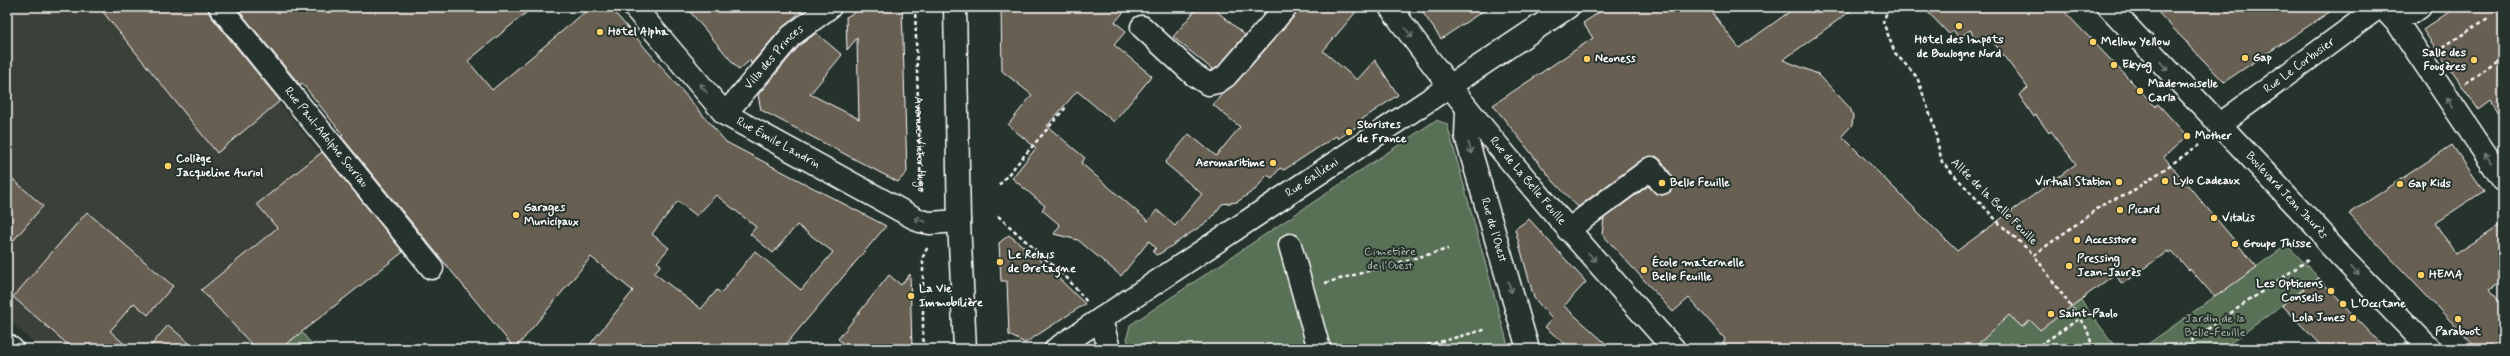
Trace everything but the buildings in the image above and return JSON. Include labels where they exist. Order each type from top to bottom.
[{"type":"street","name":"Rue Paul-Adolphe Souriau","points":[[220,7],[432,268]]},
{"type":"street","name":"Rue Émile Landrin","points":[[634,7],[725,114],[909,216],[930,223],[959,221]]},
{"type":"street","name":"Villa des Princes","points":[[725,114],[791,36],[830,7]]},
{"type":"street","points":[[955,7],[959,221],[964,349]]},
{"type":"street","points":[[1142,27],[1201,81],[1208,84],[1217,82],[1226,76],[1286,7]]},
{"type":"street","name":"Rue de La Belle Feuille","points":[[1390,7],[1435,70],[1450,86],[1467,110],[1571,234],[1674,349]]},
{"type":"street","name":"Rue Gallieni","points":[[1056,349],[1568,7]]},
{"type":"street","name":"Boulevard Jean Jaurès","points":[[2108,7],[2322,233],[2328,243],[2430,349]]},
{"type":"street","name":"Rue Le Corbusier","points":[[2219,125],[2379,7]]},
{"type":"street","points":[[2382,7],[2411,15]]},
{"type":"street","points":[[2388,7],[2411,15],[2503,180]]},
{"type":"street","name":"Rue de l'Ouest","points":[[1467,110],[1466,136],[1528,349]]},
{"type":"street","points":[[1571,234],[1651,168],[1655,188]]},
{"type":"street","points":[[1290,245],[1319,349]]},
{"type":"street","points":[[1101,319],[1109,349]]},
{"type":"street","points":[[7,345],[12,349]]},
{"type":"path","name":"Avenue Victor Hugo","points":[[915,7],[921,196],[928,204],[930,223],[930,243],[923,257],[924,349]]},
{"type":"path","name":"Allée de la Belle Feuille","points":[[1888,7],[1883,22],[1895,53],[1916,78],[1933,123],[1942,162],[2000,224],[2034,255],[2078,319],[2087,329],[2093,349]]},
{"type":"path","points":[[2441,49],[2488,18]]},
{"type":"path","points":[[2465,83],[2503,58]]},
{"type":"path","points":[[998,185],[1067,106]]},
{"type":"path","points":[[2034,255],[2108,201],[2127,195],[2199,145]]},
{"type":"path","points":[[998,216],[1068,279],[1101,319]]},
{"type":"path","points":[[1302,289],[1448,249]]},
{"type":"path","points":[[2189,349],[2193,339],[2308,260]]},
{"type":"path","points":[[2034,349],[2078,319]]},
{"type":"path","points":[[1413,349],[1487,329]]},
{"type":"path","points":[[2005,349],[2010,344],[2016,349]]},
{"type":"shaded area","name":"Collège Jacqueline Auriol","points":[[7,7],[202,7],[401,254],[280,349],[41,349],[7,319]]},
{"type":"green space","name":"Cimetière de l'Ouest","points":[[1436,120],[1447,124],[1509,349],[1130,349],[1127,338],[1130,325]]},
{"type":"green space","name":"Jardin de la Belle-Feuille","points":[[2287,245],[2319,278],[2222,349],[2141,349]]},
{"type":"green space","points":[[2080,299],[2117,349],[1973,349],[2009,314],[2022,327],[2030,320]]},
{"type":"green space","points":[[302,332],[315,349],[280,349]]},
{"type":"place","name":"Hôtel des Impôts de Boulogne Nord","points":[[1959,26]]},
{"type":"place","name":"Hôtel Alpha","points":[[600,32]]},
{"type":"place","name":"Mellow Yellow","points":[[2093,42]]},
{"type":"place","name":"Gap","points":[[2245,58]]},
{"type":"place","name":"Neoness","points":[[1587,59]]},
{"type":"place","name":"Salle des Fougères","points":[[2474,60]]},
{"type":"place","name":"Ekyog","points":[[2114,65]]},
{"type":"place","name":"Mademoiselle Carla","points":[[2140,91]]},
{"type":"place","name":"Storistes de France","points":[[1349,132]]},
{"type":"place","name":"Mother","points":[[2187,136]]},
{"type":"place","name":"Aeromaritime","points":[[1273,163]]},
{"type":"place","name":"Collège Jacqueline Auriol","points":[[168,166]]},
{"type":"place","name":"Lylo Cadeaux","points":[[2165,181]]},
{"type":"place","name":"Virtual Station","points":[[2119,182]]},
{"type":"place","name":"Belle Feuille","points":[[1662,183]]},
{"type":"place","name":"Gap Kids","points":[[2400,184]]},
{"type":"place","name":"Picard","points":[[2120,210]]},
{"type":"place","name":"Garages Municipaux","points":[[516,215]]},
{"type":"place","name":"Vitalis","points":[[2214,218]]},
{"type":"place","name":"Accesstore","points":[[2077,240]]},
{"type":"place","name":"Groupe Thisse","points":[[2235,244]]},
{"type":"place","name":"Le Relais de Bretagne","points":[[1000,262]]},
{"type":"place","name":"Pressing Jean-Jaurès","points":[[2069,266]]},
{"type":"place","name":"École maternelle Belle Feuille","points":[[1644,270]]},
{"type":"place","name":"HEMA","points":[[2421,275]]},
{"type":"place","name":"Les Opticiens Conseils","points":[[2331,291]]},
{"type":"place","name":"La Vie Immobilière","points":[[911,296]]},
{"type":"place","name":"L'Occitane","points":[[2343,304]]},
{"type":"place","name":"Saint-Paolo","points":[[2051,314]]},
{"type":"place","name":"Lola Jones","points":[[2353,318]]},
{"type":"place","name":"Paraboot","points":[[2458,319]]}]
